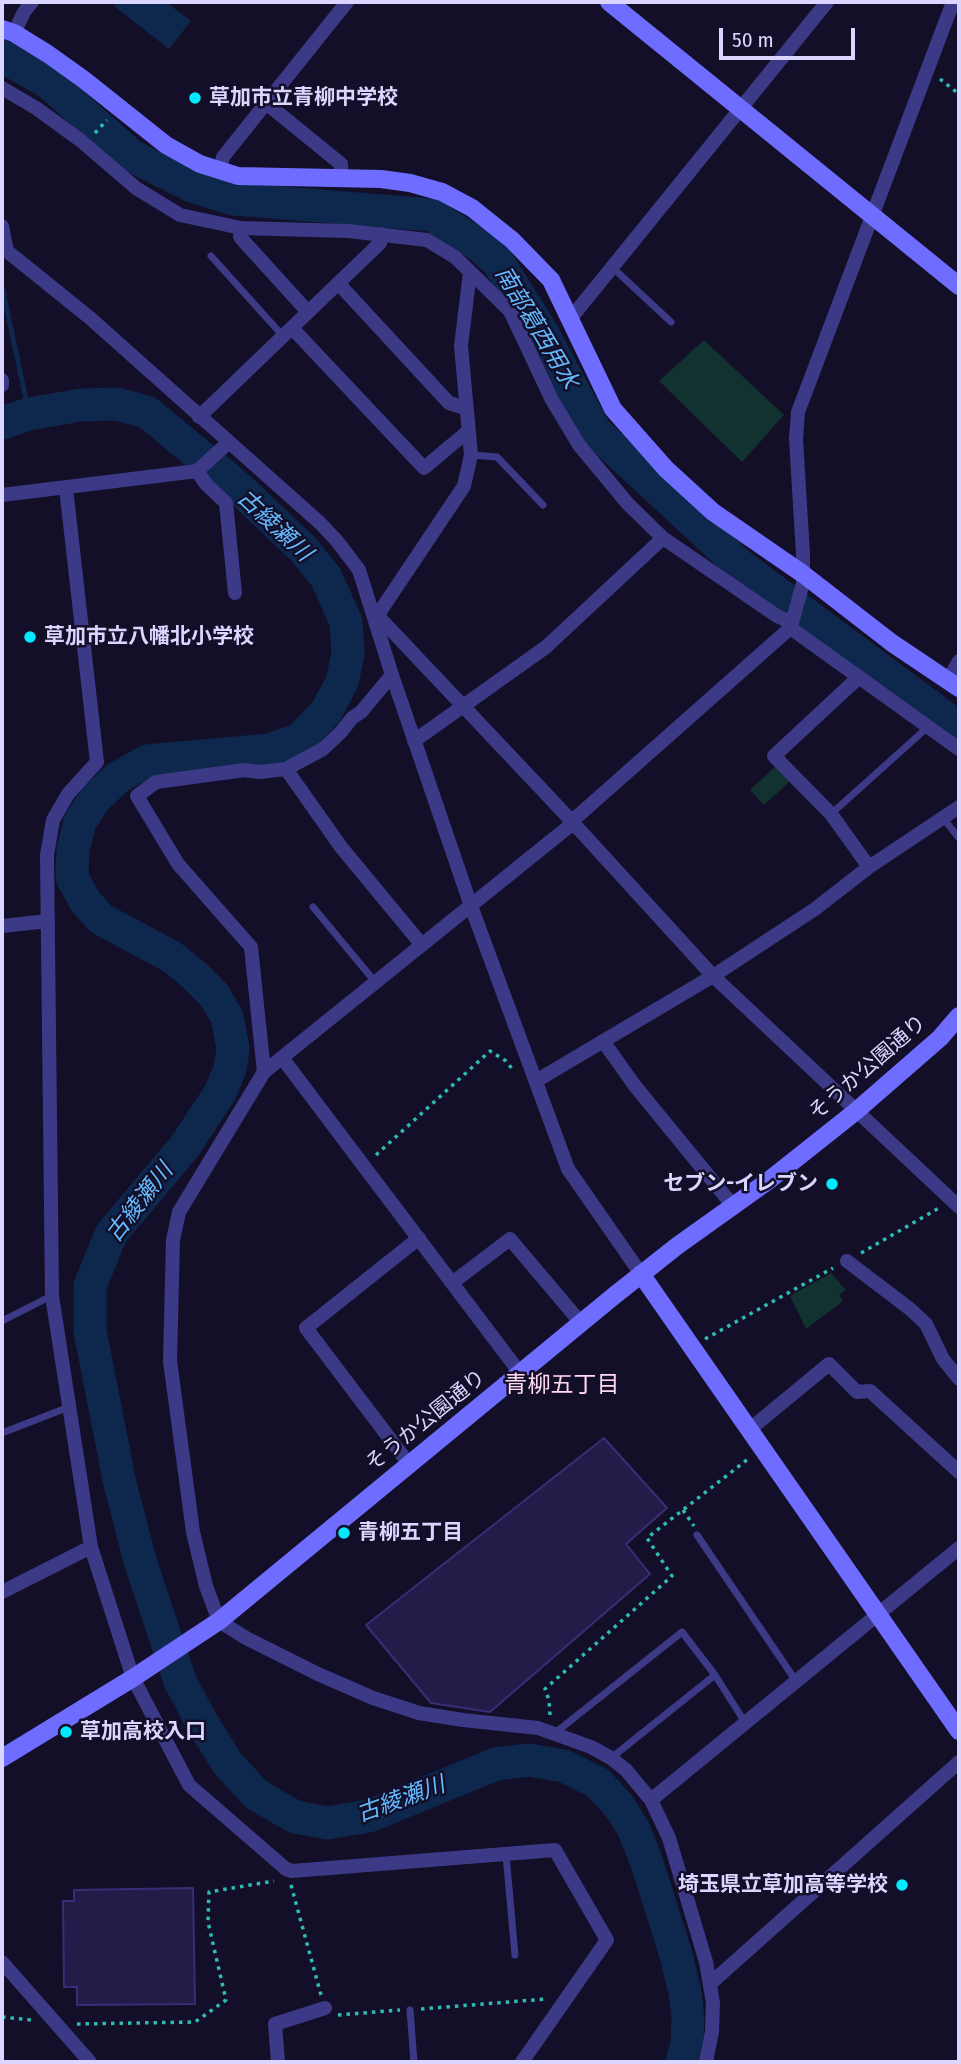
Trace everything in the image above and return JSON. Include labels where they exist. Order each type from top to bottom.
[{"type":"street","points":[[32,2],[8,31],[83,79],[181,155],[200,164],[238,176],[410,183],[442,192],[472,208],[494,224],[540,267],[551,281],[613,409],[666,469],[713,512],[892,643],[954,684],[959,661]]},
{"type":"street","points":[[220,171],[223,157],[347,2]]},
{"type":"street","points":[[609,2],[959,286]]},
{"type":"street","points":[[571,318],[827,2]]},
{"type":"street","points":[[706,2062],[712,2032],[711,1983],[669,1838],[651,1800],[626,1770],[591,1747],[553,1732],[419,1713],[384,1702],[318,1674],[219,1621],[206,1586],[193,1532],[170,1361],[173,1240],[179,1212],[264,1072],[572,823],[790,625],[803,579],[796,439],[798,412],[953,2]]},
{"type":"street","points":[[2,88],[36,108],[80,140],[133,186],[180,215],[241,228],[380,234],[427,240],[455,257],[510,311],[552,400],[579,445],[628,504],[663,538],[790,625],[959,749]]},
{"type":"street","points":[[266,103],[341,164],[342,179]]},
{"type":"street","points":[[2,226],[4,249],[90,318],[229,442],[337,541],[359,570],[471,906],[568,1169],[959,1731]]},
{"type":"street","points":[[241,228],[240,237],[308,312]]},
{"type":"street","points":[[199,416],[380,243],[380,234]]},
{"type":"street","points":[[377,616],[464,486],[471,455],[461,346],[470,272]]},
{"type":"street","points":[[338,284],[449,403],[465,408]]},
{"type":"street","points":[[287,332],[424,468],[467,432]]},
{"type":"street","points":[[2,495],[197,471],[229,442]]},
{"type":"street","points":[[197,471],[226,503],[235,593]]},
{"type":"street","points":[[66,488],[97,762],[68,794],[53,820],[47,855],[52,1296],[91,1547],[139,1674],[189,1785],[288,1874],[292,1871],[555,1850],[607,1940],[522,2062]]},
{"type":"street","points":[[414,741],[546,647],[663,538]]},
{"type":"street","points":[[369,603],[377,616],[464,706],[713,976],[955,1204]]},
{"type":"street","points":[[264,1072],[251,947],[178,864],[137,796],[156,782],[166,780],[245,770],[259,772],[286,769],[323,749],[361,712],[392,675]]},
{"type":"street","points":[[859,677],[774,756],[831,814],[869,867]]},
{"type":"street","points":[[286,769],[341,847],[422,945]]},
{"type":"street","points":[[535,1077],[603,1041],[713,976],[815,909],[869,867],[959,807]]},
{"type":"street","points":[[2,926],[48,921]]},
{"type":"street","name":"そうか公園通り","points":[[2,1758],[139,1674],[219,1621],[641,1274],[734,1207],[855,1112],[940,1038],[959,1016]]},
{"type":"street","points":[[603,1041],[635,1086],[734,1207]]},
{"type":"street","points":[[283,1059],[520,1373]]},
{"type":"street","points":[[409,1464],[306,1328],[419,1238]]},
{"type":"street","points":[[452,1283],[510,1239],[581,1323]]},
{"type":"street","points":[[852,1268],[910,1309],[926,1324],[943,1359],[959,1379]]},
{"type":"street","points":[[749,1430],[829,1364],[857,1392],[870,1391],[959,1472]]},
{"type":"street","points":[[2,1592],[91,1547]]},
{"type":"street","points":[[651,1800],[959,1548]]},
{"type":"street","points":[[711,1983],[959,1762]]},
{"type":"street","points":[[2,1962],[90,2062]]},
{"type":"street","points":[[278,2062],[275,2024],[325,2008]]},
{"type":"lane","points":[[211,256],[287,332]]},
{"type":"lane","points":[[613,268],[671,322]]},
{"type":"lane","points":[[471,455],[497,457],[543,505]]},
{"type":"lane","points":[[831,814],[929,726]]},
{"type":"lane","points":[[943,817],[959,838]]},
{"type":"lane","points":[[313,907],[376,983]]},
{"type":"lane","points":[[2,1321],[52,1296]]},
{"type":"lane","points":[[2,1433],[69,1407]]},
{"type":"lane","points":[[696,1535],[796,1681]]},
{"type":"lane","points":[[553,1732],[682,1632],[715,1675],[746,1724]]},
{"type":"lane","points":[[611,1758],[715,1675]]},
{"type":"lane","points":[[506,1856],[515,1955]]},
{"type":"lane","points":[[410,2010],[414,2062]]},
{"type":"path","points":[[928,68],[959,94]]},
{"type":"path","points":[[91,138],[110,117]]},
{"type":"path","points":[[364,1166],[490,1051],[506,1061],[521,1080],[535,1077]]},
{"type":"path","points":[[691,1348],[852,1268],[955,1204]]},
{"type":"path","points":[[553,1732],[545,1689],[672,1576],[648,1538],[753,1455]]},
{"type":"path","points":[[2,2017],[56,2024],[195,2022],[226,2000],[208,1922],[209,1892],[288,1874],[327,2016],[568,1997]]},
{"type":"green space","points":[[704,340],[784,415],[742,462],[659,381]]},
{"type":"green space","points":[[776,766],[790,781],[764,805],[750,790]]},
{"type":"green space","points":[[831,1273],[846,1290],[839,1295],[843,1301],[806,1329],[790,1296]]},
{"type":"water","points":[[118,2],[166,2],[191,21],[169,49],[114,6]]},
{"type":"building","points":[[604,1438],[667,1508],[626,1544],[650,1574],[490,1712],[431,1703],[366,1625]]},
{"type":"building","points":[[193,1888],[195,2004],[77,2005],[77,1987],[64,1987],[63,1901],[74,1901],[74,1890]]},
{"type":"waterway","name":"南部葛西用水","points":[[2,56],[49,83],[132,156],[192,186],[233,199],[432,215],[479,245],[498,262],[542,332],[595,431],[741,566],[959,728]]},
{"type":"waterway","points":[[2,286],[29,414]]},
{"type":"waterway","name":"古綾瀬川","points":[[2,423],[29,414],[81,405],[116,404],[147,412],[239,488],[303,549],[326,577],[346,622],[348,654],[342,682],[326,712],[300,739],[269,750],[147,761],[117,778],[95,799],[80,822],[73,849],[72,877],[85,901],[101,919],[172,957],[193,974],[214,995],[227,1017],[233,1048],[230,1069],[220,1093],[185,1146],[111,1234],[90,1286],[90,1331],[120,1484],[141,1564],[180,1681],[228,1764],[257,1795],[295,1817],[327,1823],[369,1816],[496,1764],[529,1760],[564,1766],[598,1783],[620,1807],[634,1830],[676,1955],[688,2019],[687,2044],[682,2062]]},
{"type":"place","name":"草加市立青柳中学校","points":[[195,98]]},
{"type":"place","name":"草加市立八幡北小学校","points":[[30,637]]},
{"type":"place","name":"セブン-イレブン","points":[[832,1184]]},
{"type":"place","name":"青柳五丁目","points":[[344,1533]]},
{"type":"place","name":"草加高校入口","points":[[66,1732]]},
{"type":"place","name":"埼玉県立草加高等学校","points":[[902,1885]]},
{"type":"district","name":"青柳五丁目","points":[[562,1386]]}]
